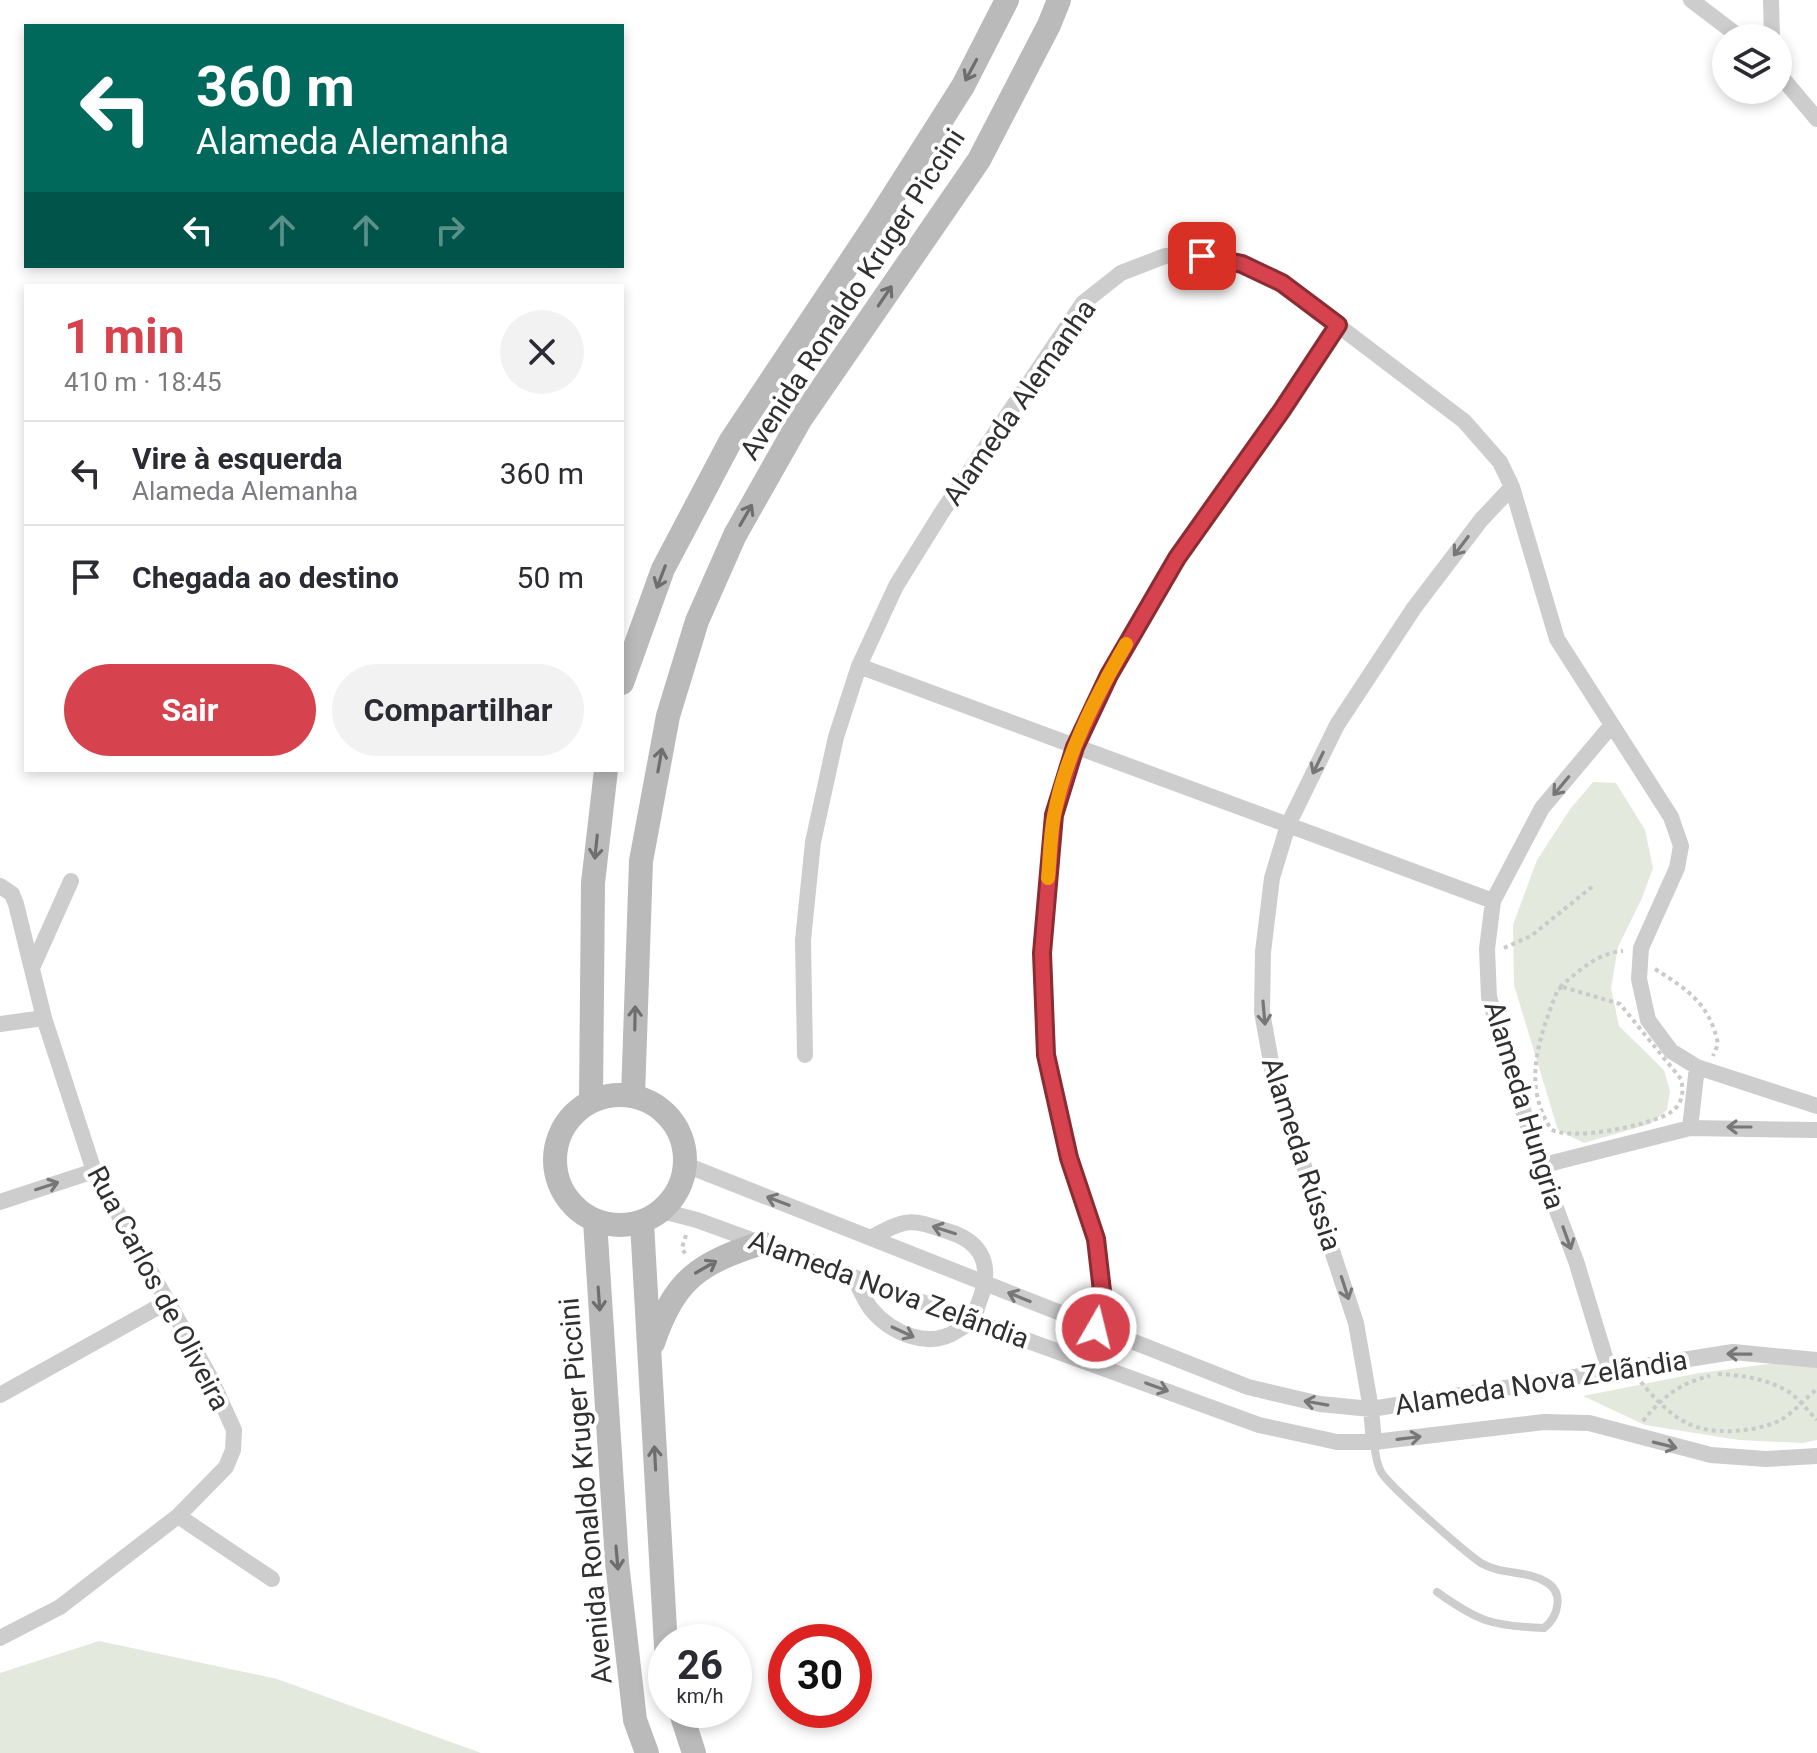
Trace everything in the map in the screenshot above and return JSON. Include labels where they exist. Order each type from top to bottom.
[{"type":"main road","name":"Avenida Ronaldo Kruger Piccini","points":[[624,677],[663,569],[730,442],[963,86],[1007,0]]},
{"type":"main road","name":"Avenida Ronaldo Kruger Piccini","points":[[633,1096],[641,861],[668,716],[697,621],[735,535],[793,432],[979,160],[1059,0]]},
{"type":"main road","points":[[591,1101],[593,883],[606,772]]},
{"type":"main road","points":[[612,1095],[633,1096],[661,1109],[672,1121],[680,1134],[686,1165],[674,1198],[652,1217],[618,1226],[595,1221],[577,1210],[563,1193],[556,1173],[555,1152],[561,1131],[574,1114],[591,1101],[612,1095]]},
{"type":"main road","points":[[652,1217],[649,1353],[665,1624]]},
{"type":"main road","name":"Avenida Ronaldo Kruger Piccini","points":[[595,1221],[617,1563],[635,1720],[647,1753]]},
{"type":"main road","points":[[649,1353],[668,1305],[680,1286],[695,1273],[735,1252],[762,1243]]},
{"type":"main road","points":[[686,1728],[694,1753]]},
{"type":"street","points":[[1691,0],[1723,24]]},
{"type":"street","points":[[1771,0],[1772,24]]},
{"type":"street","points":[[1792,90],[1817,119]]},
{"type":"street","name":"Alameda Alemanha","points":[[805,1055],[803,940],[813,842],[836,737],[859,666],[896,586],[942,512],[1083,303],[1121,273],[1165,256],[1202,256],[1242,264],[1282,283],[1464,421],[1500,462],[1512,487],[1557,639],[1671,817],[1681,846],[1677,868],[1641,948],[1639,979],[1648,1020],[1671,1051],[1697,1067],[1817,1106]]},
{"type":"street","points":[[1083,1360],[1096,1328],[1102,1291],[1096,1239],[1069,1158],[1046,1055],[1042,953],[1054,815],[1075,747],[1109,675],[1177,558],[1338,325]]},
{"type":"street","name":"Alameda Rússia","points":[[1374,1442],[1356,1323],[1273,1073],[1262,1012],[1263,952],[1272,878],[1288,825],[1337,725],[1397,634],[1481,520],[1512,487]]},
{"type":"street","points":[[859,666],[1493,901]]},
{"type":"street","name":"Alameda Hungria","points":[[1609,1370],[1576,1261],[1540,1166],[1489,997],[1488,955],[1493,901],[1542,808],[1611,726]]},
{"type":"street","points":[[32,968],[71,881]]},
{"type":"street","name":"Rua Carlos de Oliveira","points":[[0,886],[12,894],[16,904],[44,1018],[94,1171],[210,1377],[234,1430],[233,1450],[226,1467],[178,1516],[60,1607],[0,1638]]},
{"type":"street","points":[[0,1024],[44,1018]]},
{"type":"street","points":[[1690,1128],[1697,1067]]},
{"type":"street","points":[[1540,1166],[1690,1128],[1817,1130]]},
{"type":"street","name":"Alameda Nova Zelãndia","points":[[686,1165],[1248,1387],[1320,1404],[1371,1409],[1733,1352],[1817,1360]]},
{"type":"street","points":[[0,1202],[94,1171]]},
{"type":"street","name":"Alameda Nova Zelãndia","points":[[652,1217],[690,1218],[1259,1425],[1327,1440],[1374,1442],[1544,1422],[1589,1423],[1711,1455],[1766,1459],[1817,1456]]},
{"type":"street","points":[[854,1277],[870,1307],[883,1321],[907,1335],[926,1340],[950,1336],[972,1320],[986,1284],[986,1268],[978,1248],[959,1234],[918,1221],[902,1222],[872,1237]]},
{"type":"street","points":[[0,1395],[167,1302]]},
{"type":"street","points":[[178,1516],[272,1579]]},
{"type":"lane","points":[[1374,1442],[1381,1473],[1396,1488],[1481,1563],[1547,1582],[1555,1591],[1558,1608],[1554,1620],[1544,1628],[1503,1627],[1469,1614],[1437,1592]]},
{"type":"path","points":[[1488,955],[1531,936],[1593,886]]},
{"type":"path","points":[[1563,987],[1620,1004],[1667,1061],[1681,1079],[1684,1091],[1679,1104],[1670,1113],[1649,1121],[1585,1134],[1556,1132],[1545,1120],[1534,1091],[1533,1066],[1558,989],[1563,987]]},
{"type":"path","points":[[690,1218],[682,1248],[695,1273]]},
{"type":"path","points":[[1631,1367],[1648,1391],[1690,1425],[1717,1430],[1744,1430],[1780,1420],[1817,1389]]},
{"type":"path","points":[[1631,1435],[1671,1390],[1716,1374],[1763,1381],[1790,1392],[1817,1420]]},
{"type":"shaded area","points":[[1593,782],[1616,783],[1645,830],[1653,868],[1618,947],[1611,988],[1619,1026],[1664,1070],[1670,1091],[1667,1110],[1650,1124],[1584,1143],[1558,1130],[1514,985],[1513,925],[1537,860],[1571,808]]},
{"type":"shaded area","points":[[1783,1362],[1817,1368],[1817,1440],[1803,1443],[1739,1440],[1645,1425],[1583,1396],[1699,1373]]},
{"type":"shaded area","points":[[99,1641],[277,1679],[481,1753],[0,1753],[0,1673]]},
{"type":"slow traffic","points":[[1048,878],[1054,815],[1075,747],[1126,644]]},
{"type":"route","points":[[1096,1328],[1102,1291],[1096,1239],[1069,1158],[1046,1055],[1042,953],[1054,815],[1075,747],[1109,675],[1177,558],[1338,325],[1282,283],[1242,264],[1202,256]]}]
